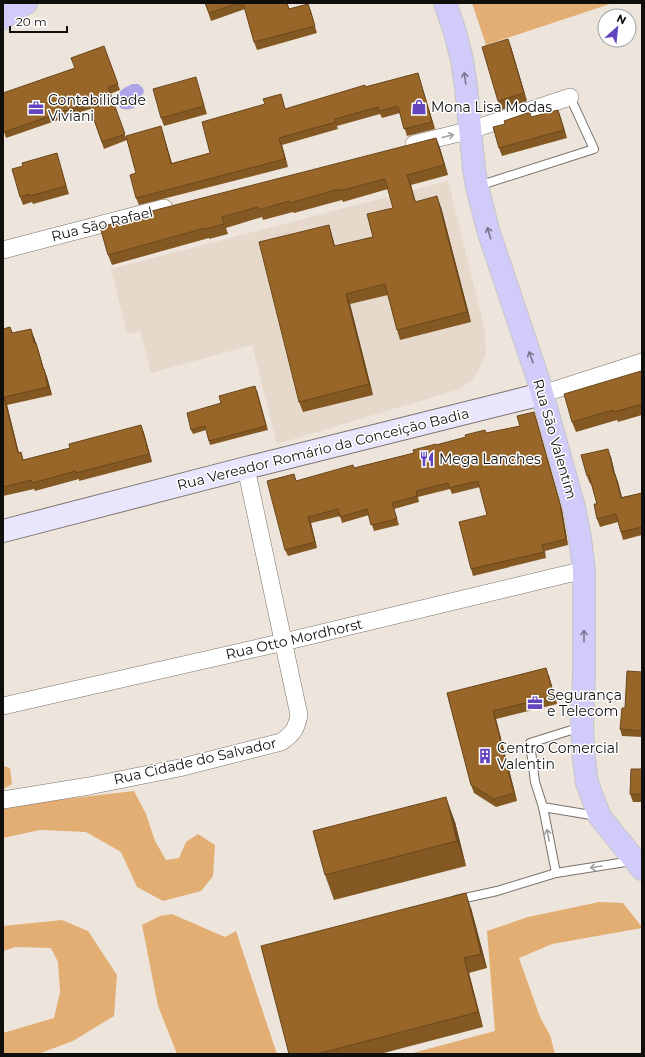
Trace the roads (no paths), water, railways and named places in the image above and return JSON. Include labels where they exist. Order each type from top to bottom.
[{"type":"main road","points":[[3,18],[26,3]]},
{"type":"main road","name":"Rua São Valentim","points":[[445,3],[456,32],[462,60],[477,187],[489,233],[542,394],[574,507],[580,538],[584,570],[584,675],[582,727],[586,783],[600,817],[638,865]]},
{"type":"street","points":[[395,149],[471,130],[570,97]]},
{"type":"street","name":"Rua São Rafael","points":[[3,250],[180,204]]},
{"type":"street","name":"Rua Vereador Romário da Conceição Badia","points":[[3,531],[542,394],[642,362]]},
{"type":"street","name":"Rua Cidade do Salvador","points":[[3,800],[89,786],[179,768],[282,742],[291,735],[296,726],[299,715],[246,468]]},
{"type":"street","name":"Rua Otto Mordhorst","points":[[3,706],[284,642],[584,570]]},
{"type":"lane","points":[[477,187],[594,149],[570,97]]},
{"type":"lane","points":[[556,873],[543,807],[535,782],[530,743],[582,727]]},
{"type":"lane","points":[[543,807],[600,817]]},
{"type":"lane","points":[[451,901],[497,891],[556,873],[638,865]]},
{"type":"place","name":"Mona Lisa Modas","points":[[419,107]]},
{"type":"place","name":"Contabilidade Viviani","points":[[36,108]]},
{"type":"place","name":"Mega Lanches","points":[[427,459]]},
{"type":"place","name":"Segurança e Telecom","points":[[535,703]]},
{"type":"place","name":"Centro Comercial Valentin","points":[[485,756]]}]
